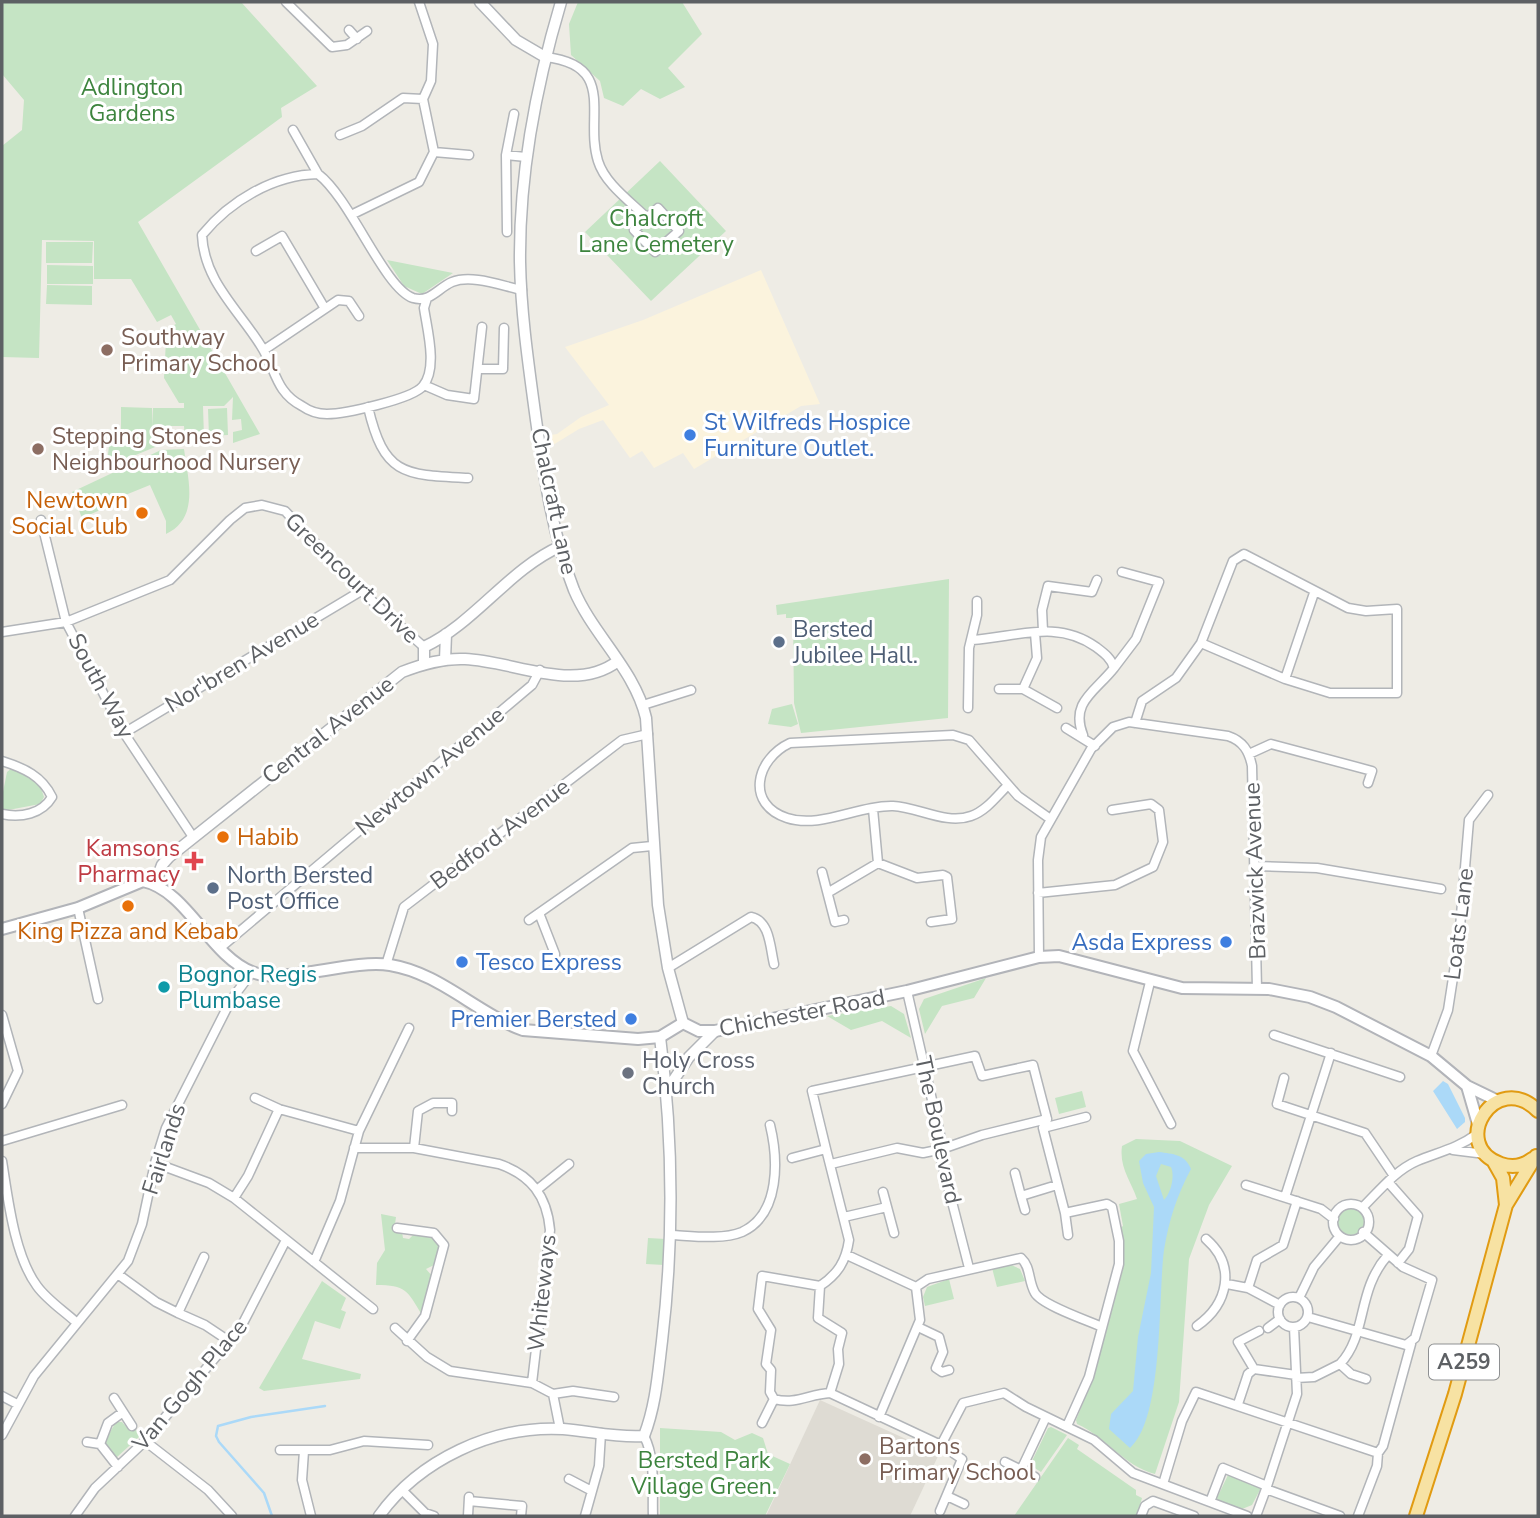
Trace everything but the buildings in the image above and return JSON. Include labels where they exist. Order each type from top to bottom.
[{"type":"highway","points":[[1535,1106],[1510,1098],[1498,1101],[1487,1109],[1478,1129],[1489,1158],[1511,1167],[1520,1166],[1537,1155]]},
{"type":"highway","name":"A259","points":[[1416,1516],[1455,1395],[1506,1205],[1537,1155]]},
{"type":"highway","name":"A259","points":[[1489,1158],[1503,1178],[1506,1205]]},
{"type":"main road","points":[[2,929],[78,908],[144,881],[155,884],[220,948],[252,972],[269,975],[363,964],[386,965],[425,976],[507,1024],[523,1030],[638,1039],[660,1037],[683,1023]]},
{"type":"main road","name":"Chichester Road","points":[[683,1023],[699,1031],[715,1031],[907,991],[1039,957],[1079,960],[1150,982],[1182,988],[1257,989],[1321,1000],[1431,1056],[1467,1086],[1498,1101]]},
{"type":"main road","points":[[1467,1086],[1478,1129]]},
{"type":"street","points":[[286,2],[332,47],[347,45],[368,31]]},
{"type":"street","points":[[353,214],[419,182],[434,152],[423,99],[431,81],[433,44],[419,2]]},
{"type":"street","points":[[480,2],[516,40],[545,57],[566,59],[580,69],[596,97],[598,161],[608,179],[647,218]]},
{"type":"street","name":"Chalcraft Lane","points":[[561,2],[545,57],[526,157],[522,202],[522,290],[540,446],[561,546],[574,590],[643,705],[648,734],[652,846],[668,968],[683,1023]]},
{"type":"street","points":[[349,30],[357,39]]},
{"type":"street","points":[[340,135],[362,126],[403,98],[423,99]]},
{"type":"street","points":[[507,232],[506,155],[514,114]]},
{"type":"street","points":[[293,130],[318,174],[330,184],[353,214],[400,288],[415,299],[427,298],[452,282],[466,280],[522,290]]},
{"type":"street","points":[[434,152],[469,155]]},
{"type":"street","points":[[506,155],[526,157]]},
{"type":"street","points":[[318,174],[278,180],[235,204],[202,235],[202,252],[209,271],[232,309],[264,350],[282,392],[299,405],[326,414],[410,396],[424,385],[430,367],[424,307],[427,298]]},
{"type":"street","points":[[658,208],[679,231],[655,253],[634,230],[647,218],[658,208]]},
{"type":"street","points":[[256,251],[282,236],[324,307]]},
{"type":"street","points":[[264,350],[338,300],[349,301],[359,316]]},
{"type":"street","points":[[424,385],[447,395],[474,399],[482,327]]},
{"type":"street","points":[[479,369],[503,369],[504,328]]},
{"type":"street","points":[[368,407],[380,447],[391,463],[431,477],[468,478]]},
{"type":"street","name":"Greencourt Drive","points":[[2,632],[66,622],[170,580],[230,520],[245,508],[262,505],[285,511],[361,592],[424,647]]},
{"type":"street","name":"South Way","points":[[41,520],[66,622],[124,733],[193,837]]},
{"type":"street","points":[[445,660],[440,644],[446,634],[540,557],[561,546]]},
{"type":"street","points":[[1135,723],[1142,701],[1176,678],[1201,643],[1233,561],[1244,554],[1331,601],[1366,611],[1397,609],[1397,693],[1330,693],[1285,679],[1201,643]]},
{"type":"street","points":[[1083,735],[1077,719],[1080,705],[1136,639],[1159,582],[1122,572]]},
{"type":"street","points":[[1023,689],[1038,653],[1042,610],[1048,586],[1092,592],[1097,580]]},
{"type":"street","name":"Nor'bren Avenue","points":[[124,733],[361,592]]},
{"type":"street","points":[[1285,679],[1314,593]]},
{"type":"street","points":[[968,708],[969,648],[976,601]]},
{"type":"street","points":[[972,640],[1061,630],[1081,637],[1110,659],[1114,668]]},
{"type":"street","points":[[425,664],[424,647],[440,644]]},
{"type":"street","name":"Central Avenue","points":[[155,884],[162,865],[193,837],[402,672],[445,660],[475,660],[588,676],[605,670],[618,661]]},
{"type":"street","name":"Newtown Avenue","points":[[220,948],[532,685],[540,670]]},
{"type":"street","points":[[999,690],[1023,689],[1057,708]]},
{"type":"street","points":[[643,705],[691,690]]},
{"type":"street","points":[[1039,957],[1041,837],[1049,818],[1094,746],[1113,727],[1135,723],[1228,736],[1242,743],[1249,754],[1271,744],[1372,771],[1368,783]]},
{"type":"street","points":[[1066,727],[1083,735],[1094,746]]},
{"type":"street","name":"Bedford Avenue","points":[[386,965],[404,907],[622,740],[648,734]]},
{"type":"street","points":[[1008,785],[979,812],[963,817],[892,806],[801,821],[778,814],[760,789],[763,765],[769,755],[790,743],[953,735],[970,740],[1008,785],[1049,818]]},
{"type":"street","name":"Brazwick Avenue","points":[[1249,754],[1257,989]]},
{"type":"street","points":[[2,767],[2,760],[34,774],[46,785],[52,797],[46,808],[29,814],[2,814]]},
{"type":"street","name":"Loats Lane","points":[[1431,1056],[1448,1010],[1460,939],[1469,820],[1488,795]]},
{"type":"street","points":[[1038,893],[1115,885],[1153,867],[1163,842],[1159,810],[1151,804],[1112,810]]},
{"type":"street","points":[[873,809],[878,863]]},
{"type":"street","points":[[529,920],[632,848],[652,846]]},
{"type":"street","points":[[830,892],[878,863]]},
{"type":"street","points":[[878,863],[917,878],[943,874],[947,877],[952,919],[931,922]]},
{"type":"street","points":[[1254,866],[1317,868],[1441,889]]},
{"type":"street","points":[[822,872],[830,892],[835,922],[844,920]]},
{"type":"street","points":[[78,908],[98,999]]},
{"type":"street","points":[[539,913],[555,954],[554,967]]},
{"type":"street","points":[[668,968],[751,917],[759,919],[765,925],[774,964]]},
{"type":"street","name":"Fairlands","points":[[2,1435],[17,1404],[47,1359],[119,1275],[133,1250],[142,1224],[155,1163],[180,1097],[231,1000],[252,972]]},
{"type":"street","points":[[1150,982],[1133,1051],[1171,1124]]},
{"type":"street","name":"The Boulevard","points":[[907,991],[942,1159],[969,1268]]},
{"type":"street","points":[[2,1015],[18,1071],[2,1104]]},
{"type":"street","points":[[314,1262],[340,1201],[359,1131],[410,1028]]},
{"type":"street","points":[[667,1091],[689,1057],[715,1031]]},
{"type":"street","points":[[1275,1046],[1276,1035],[1400,1077]]},
{"type":"street","points":[[653,1516],[650,1455],[644,1436],[654,1406],[672,1235],[667,1091],[660,1037]]},
{"type":"street","points":[[1285,1196],[1331,1054]]},
{"type":"street","points":[[830,1393],[839,1364],[838,1349],[842,1333],[818,1318],[820,1286],[838,1271],[847,1255],[849,1240],[812,1091],[858,1081],[861,1083],[975,1056],[982,1076],[1033,1065],[1068,1235]]},
{"type":"street","points":[[1284,1077],[1277,1104],[1365,1133],[1391,1179],[1418,1216],[1409,1249],[1398,1263]]},
{"type":"street","points":[[255,1098],[279,1109],[359,1131]]},
{"type":"street","points":[[414,1148],[418,1111],[433,1103],[452,1103],[452,1111]]},
{"type":"street","points":[[2,1141],[122,1105]]},
{"type":"street","points":[[234,1198],[248,1176],[279,1109]]},
{"type":"street","points":[[831,1164],[897,1148],[923,1153],[982,1135],[1086,1117]]},
{"type":"street","points":[[672,1235],[727,1235],[739,1233],[752,1225],[767,1204],[774,1185],[777,1164],[770,1125]]},
{"type":"street","points":[[1363,1207],[1391,1179],[1416,1161],[1452,1150],[1478,1129]]},
{"type":"street","points":[[354,1148],[414,1148],[499,1164],[512,1168],[538,1189],[569,1164]]},
{"type":"street","points":[[792,1158],[826,1149]]},
{"type":"street","points":[[1452,1150],[1489,1158]]},
{"type":"street","points":[[2,1161],[17,1238],[32,1276],[37,1286],[77,1323]]},
{"type":"street","points":[[155,1163],[209,1183],[234,1198],[373,1309]]},
{"type":"street","points":[[1015,1173],[1025,1210]]},
{"type":"street","points":[[1021,1196],[1057,1185]]},
{"type":"street","points":[[1246,1185],[1321,1209],[1334,1219]]},
{"type":"street","name":"Whiteways","points":[[532,1383],[550,1230],[548,1213],[538,1189]]},
{"type":"street","points":[[883,1192],[894,1233]]},
{"type":"street","points":[[1248,1288],[1257,1260],[1283,1245],[1297,1201]]},
{"type":"street","points":[[1065,1213],[1107,1204],[1114,1213],[1119,1264],[1109,1306],[1100,1326],[1101,1333],[1089,1377],[1066,1426]]},
{"type":"street","points":[[1348,1205],[1363,1207],[1368,1218],[1363,1232],[1349,1240],[1339,1237],[1333,1228],[1334,1219],[1348,1205]]},
{"type":"street","points":[[844,1217],[887,1207]]},
{"type":"street","points":[[397,1228],[433,1233],[443,1245],[425,1316],[407,1340]]},
{"type":"street","points":[[1358,1516],[1377,1466],[1378,1453],[1383,1446],[1432,1280],[1398,1263],[1363,1232]]},
{"type":"street","points":[[1299,1298],[1314,1267],[1339,1237]]},
{"type":"street","points":[[1197,1326],[1216,1310],[1227,1284],[1219,1254],[1206,1239]]},
{"type":"street","name":"Van Gogh Place","points":[[75,1516],[85,1499],[145,1441],[229,1341],[253,1308],[286,1240]]},
{"type":"street","points":[[847,1255],[916,1287]]},
{"type":"street","points":[[1238,1404],[1248,1374],[1254,1369],[1314,1377],[1340,1364],[1351,1349],[1366,1289],[1388,1255]]},
{"type":"street","points":[[178,1313],[204,1257]]},
{"type":"street","points":[[879,1417],[918,1327],[920,1314],[916,1287],[928,1279],[1021,1258],[1026,1263],[1033,1288],[1041,1299],[1100,1326]]},
{"type":"street","points":[[119,1275],[156,1302],[205,1325],[229,1341]]},
{"type":"street","points":[[820,1286],[762,1276],[758,1309],[770,1325],[766,1364],[771,1370],[769,1392],[774,1399],[797,1402],[818,1394],[830,1393],[940,1445],[962,1459],[940,1511]]},
{"type":"street","points":[[1227,1284],[1248,1288],[1280,1305]]},
{"type":"street","points":[[1280,1305],[1290,1297],[1299,1298],[1308,1308],[1308,1317],[1302,1324],[1294,1327]]},
{"type":"street","points":[[1280,1305],[1280,1319]]},
{"type":"street","points":[[1308,1317],[1411,1344]]},
{"type":"street","points":[[1280,1319],[1294,1327]]},
{"type":"street","points":[[1254,1369],[1238,1342],[1280,1319]]},
{"type":"street","points":[[918,1327],[939,1337],[943,1352],[936,1368],[942,1372],[948,1370]]},
{"type":"street","points":[[1256,1516],[1297,1394],[1294,1327]]},
{"type":"street","points":[[395,1328],[450,1371],[532,1383],[553,1394],[573,1391],[614,1397]]},
{"type":"street","points":[[1340,1364],[1348,1373],[1366,1379]]},
{"type":"street","points":[[1163,1484],[1192,1395],[1202,1392],[1378,1453]]},
{"type":"street","points":[[940,1445],[959,1407],[979,1397],[1004,1393],[1094,1440],[1133,1473],[1247,1516]]},
{"type":"street","points":[[553,1394],[560,1429]]},
{"type":"street","points":[[2,1396],[17,1404]]},
{"type":"street","points":[[114,1398],[132,1426]]},
{"type":"street","points":[[762,1423],[774,1399]]},
{"type":"street","points":[[100,1444],[108,1423],[123,1412]]},
{"type":"street","points":[[1021,1470],[1046,1417]]},
{"type":"street","points":[[379,1516],[402,1490],[436,1463],[478,1442],[511,1433],[560,1429],[644,1436]]},
{"type":"street","points":[[584,1516],[599,1466],[601,1433]]},
{"type":"street","points":[[145,1441],[208,1490],[232,1516]]},
{"type":"street","points":[[279,1450],[330,1450],[364,1441],[428,1445]]},
{"type":"street","points":[[87,1442],[100,1444],[118,1467]]},
{"type":"street","points":[[304,1451],[302,1472],[311,1516]]},
{"type":"street","points":[[1005,1462],[1035,1477]]},
{"type":"street","points":[[1210,1502],[1223,1468],[1340,1516]]},
{"type":"street","points":[[569,1479],[590,1490]]},
{"type":"street","points":[[402,1490],[425,1513],[434,1516]]},
{"type":"street","points":[[947,1496],[964,1504]]},
{"type":"street","points":[[468,1516],[469,1499],[522,1507],[521,1516]]},
{"type":"street","points":[[1142,1516],[1145,1506],[1153,1501],[1194,1516]]},
{"type":"shaded area","points":[[761,270],[820,404],[801,406],[694,469],[683,453],[654,468],[642,451],[630,458],[603,420],[579,429],[548,448],[544,436],[557,434],[581,417],[609,405],[565,347],[643,320]]},
{"type":"shaded area","name":"Bartons Primary School","points":[[820,1400],[939,1454],[910,1516],[766,1516]]},
{"type":"green space","name":"Adlington Gardens","points":[[2,2],[241,2],[317,86],[281,108],[282,117],[138,222],[260,434],[233,443],[233,432],[242,430],[241,419],[232,420],[233,397],[224,406],[203,406],[204,438],[185,439],[184,426],[156,426],[160,428],[160,445],[109,466],[107,462],[111,431],[121,430],[121,407],[152,408],[152,427],[153,408],[184,408],[184,403],[179,403],[164,378],[166,340],[161,332],[176,324],[171,315],[157,322],[131,279],[94,279],[94,241],[42,240],[39,358],[2,357],[2,146],[22,130],[24,100],[2,74]]},
{"type":"green space","points":[[578,2],[682,2],[702,34],[668,68],[685,87],[660,99],[641,89],[623,106],[604,98],[600,81],[571,55],[569,24]]},
{"type":"green space","name":"Chalcroft Lane Cemetery","points":[[660,161],[726,231],[651,301],[585,232]]},
{"type":"green space","points":[[46,242],[93,242],[92,263],[46,263]]},
{"type":"green space","points":[[387,260],[453,273],[422,294],[404,286]]},
{"type":"green space","points":[[47,265],[93,266],[93,284],[47,284]]},
{"type":"green space","points":[[47,285],[92,286],[92,305],[46,304]]},
{"type":"green space","points":[[227,408],[228,435],[209,436],[208,409]]},
{"type":"green space","points":[[184,449],[189,497],[184,518],[177,527],[166,534],[166,521],[150,485],[113,500],[114,504],[82,518],[72,492],[161,450]]},
{"type":"green space","points":[[949,579],[948,718],[801,733],[794,703],[793,618],[786,618],[786,614],[777,615],[776,605]]},
{"type":"green space","points":[[792,704],[798,724],[791,727],[768,724],[772,709]]},
{"type":"green space","points":[[12,768],[28,774],[36,782],[44,797],[40,804],[3,811],[2,797],[7,772]]},
{"type":"green space","points":[[986,978],[974,998],[942,1006],[925,1034],[919,1009],[924,999]]},
{"type":"green space","points":[[891,1006],[904,1014],[911,1038],[882,1021],[851,1030],[827,1016]]},
{"type":"green space","points":[[1082,1091],[1086,1107],[1059,1114],[1055,1098]]},
{"type":"green space","points":[[1136,1139],[1180,1141],[1232,1166],[1209,1205],[1189,1259],[1179,1402],[1155,1474],[1134,1465],[1077,1424],[1076,1420],[1094,1376],[1124,1265],[1120,1228],[1123,1226],[1119,1204],[1137,1199],[1124,1168],[1122,1146]]},
{"type":"green space","points":[[1351,1207],[1361,1211],[1365,1221],[1361,1231],[1351,1235],[1341,1231],[1337,1221],[1341,1211]]},
{"type":"green space","points":[[381,1214],[396,1217],[394,1231],[402,1232],[403,1238],[409,1239],[414,1234],[433,1237],[440,1245],[438,1263],[426,1269],[433,1277],[422,1315],[405,1291],[394,1286],[376,1285],[377,1263],[385,1250]]},
{"type":"green space","points":[[648,1238],[666,1239],[664,1265],[646,1264]]},
{"type":"green space","points":[[1009,1264],[1020,1269],[1025,1281],[997,1287],[992,1268]]},
{"type":"green space","points":[[949,1279],[954,1299],[925,1306],[923,1297],[927,1287]]},
{"type":"green space","points":[[322,1281],[346,1298],[341,1310],[346,1312],[340,1329],[315,1321],[302,1359],[361,1374],[360,1379],[264,1391],[259,1388]]},
{"type":"green space","points":[[116,1422],[122,1422],[129,1430],[134,1427],[140,1436],[116,1458],[103,1444]]},
{"type":"green space","name":"Bersted Park Village Green.","points":[[660,1428],[721,1432],[735,1440],[752,1433],[763,1438],[768,1454],[790,1464],[765,1516],[660,1516]]},
{"type":"green space","points":[[1048,1428],[1067,1435],[1041,1472],[1030,1465]]},
{"type":"green space","points":[[1068,1438],[1079,1445],[1077,1449],[1136,1490],[1136,1495],[1142,1498],[1137,1516],[1014,1516]]},
{"type":"green space","points":[[1228,1475],[1261,1488],[1252,1505],[1242,1509],[1216,1500]]},
{"type":"water","points":[[1443,1081],[1448,1084],[1465,1118],[1465,1122],[1457,1129],[1433,1091]]},
{"type":"water","points":[[1159,1152],[1178,1156],[1185,1160],[1191,1169],[1174,1208],[1164,1250],[1157,1355],[1149,1411],[1141,1433],[1130,1448],[1109,1429],[1111,1414],[1133,1391],[1138,1337],[1151,1273],[1154,1207],[1143,1183],[1139,1161],[1146,1154]],"holes":[[[1161,1164],[1171,1167],[1172,1184],[1164,1200],[1156,1176]]]},
{"type":"waterway","points":[[272,1516],[264,1493],[219,1442],[216,1436],[218,1426],[251,1417],[325,1406]]},
{"type":"place","name":"Southway Primary School","points":[[107,350]]},
{"type":"place","name":"St Wilfreds Hospice Furniture Outlet.","points":[[690,435]]},
{"type":"place","name":"Stepping Stones Neighbourhood Nursery","points":[[38,449]]},
{"type":"place","name":"Newtown Social Club","points":[[142,513]]},
{"type":"place","name":"Bersted Jubilee Hall.","points":[[779,642]]},
{"type":"place","name":"Habib","points":[[223,837]]},
{"type":"place","name":"Kamsons Pharmacy","points":[[194,861]]},
{"type":"place","name":"North Bersted Post Office","points":[[213,888]]},
{"type":"place","name":"King Pizza and Kebab","points":[[128,906]]},
{"type":"place","name":"Asda Express","points":[[1226,942]]},
{"type":"place","name":"Tesco Express","points":[[462,962]]},
{"type":"place","name":"Bognor Regis Plumbase","points":[[164,987]]},
{"type":"place","name":"Premier Bersted","points":[[631,1019]]},
{"type":"place","name":"Holy Cross Church","points":[[628,1073]]},
{"type":"place","name":"Bartons Primary School","points":[[865,1459]]}]
